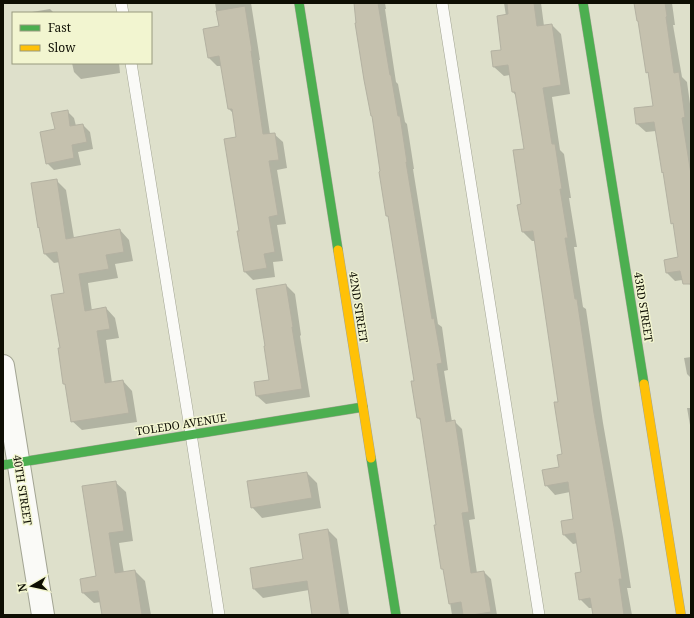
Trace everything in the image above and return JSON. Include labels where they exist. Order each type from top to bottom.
[{"type":"street","name":"42ND STREET","points":[[299,3],[396,615]]},
{"type":"street","name":"43RD STREET","points":[[583,3],[680,615]]},
{"type":"street","name":"40TH STREET","points":[[3,366],[11,464],[43,615]]},
{"type":"street","name":"TOLEDO AVENUE","points":[[11,464],[363,407]]},
{"type":"lane","points":[[442,3],[539,615]]},
{"type":"lane","points":[[131,64],[219,615]]},
{"type":"building","points":[[354,3],[378,3],[390,75],[398,116],[400,116],[406,162],[432,319],[434,318],[442,363],[437,364],[446,422],[455,420],[469,512],[462,513],[471,573],[484,571],[491,612],[463,615],[461,602],[449,604],[443,569],[441,569],[420,418],[417,418],[411,381],[414,381],[388,216],[386,216],[379,172],[372,116],[364,80],[355,23]]},
{"type":"building","points":[[507,3],[534,3],[537,26],[552,24],[561,85],[543,88],[552,144],[555,144],[562,189],[560,189],[568,238],[565,238],[575,299],[577,299],[594,413],[622,579],[619,579],[624,615],[593,615],[590,598],[579,600],[575,573],[581,572],[575,533],[563,535],[561,521],[573,519],[568,482],[545,486],[542,470],[559,467],[557,455],[562,454],[554,402],[558,402],[533,231],[522,232],[517,205],[521,204],[513,150],[524,149],[515,92],[512,92],[508,65],[493,67],[491,51],[501,50],[497,16],[508,14]]},
{"type":"building","points":[[634,3],[665,3],[674,73],[679,72],[685,117],[682,118],[691,174],[691,284],[683,284],[680,271],[666,273],[664,260],[678,257],[654,122],[636,124],[634,108],[653,106],[648,72],[646,73]]},
{"type":"building","points":[[245,6],[263,134],[275,133],[279,160],[269,161],[278,215],[269,217],[275,252],[264,254],[267,268],[244,272],[224,139],[236,137],[232,109],[228,109],[219,56],[208,58],[203,29],[219,26],[216,11]]},
{"type":"building","points":[[68,110],[70,126],[83,124],[87,142],[72,145],[74,158],[46,164],[40,132],[55,129],[51,113]]},
{"type":"building","points":[[57,179],[66,239],[120,229],[124,252],[106,255],[109,269],[79,274],[85,311],[106,307],[110,329],[97,331],[105,383],[123,380],[129,413],[71,422],[65,384],[63,384],[58,348],[60,348],[51,295],[64,293],[57,252],[44,254],[39,227],[38,228],[31,183]]},
{"type":"building","points":[[286,284],[302,389],[256,396],[254,382],[269,380],[256,289]]},
{"type":"building","points":[[307,472],[312,498],[251,508],[247,481]]},
{"type":"building","points":[[116,481],[124,531],[109,533],[115,573],[135,570],[142,615],[102,615],[98,591],[82,593],[80,579],[96,576],[82,486]]},
{"type":"building","points":[[328,529],[341,615],[312,615],[307,581],[253,589],[250,568],[303,559],[299,534]]},
{"type":"traffic: fast","points":[[299,3],[338,250]]},
{"type":"traffic: fast","points":[[583,3],[644,384]]},
{"type":"traffic: fast","points":[[3,465],[363,407]]},
{"type":"traffic: fast","points":[[371,458],[396,615]]},
{"type":"traffic: slow","points":[[338,250],[371,458]]},
{"type":"traffic: slow","points":[[644,384],[681,615]]}]
